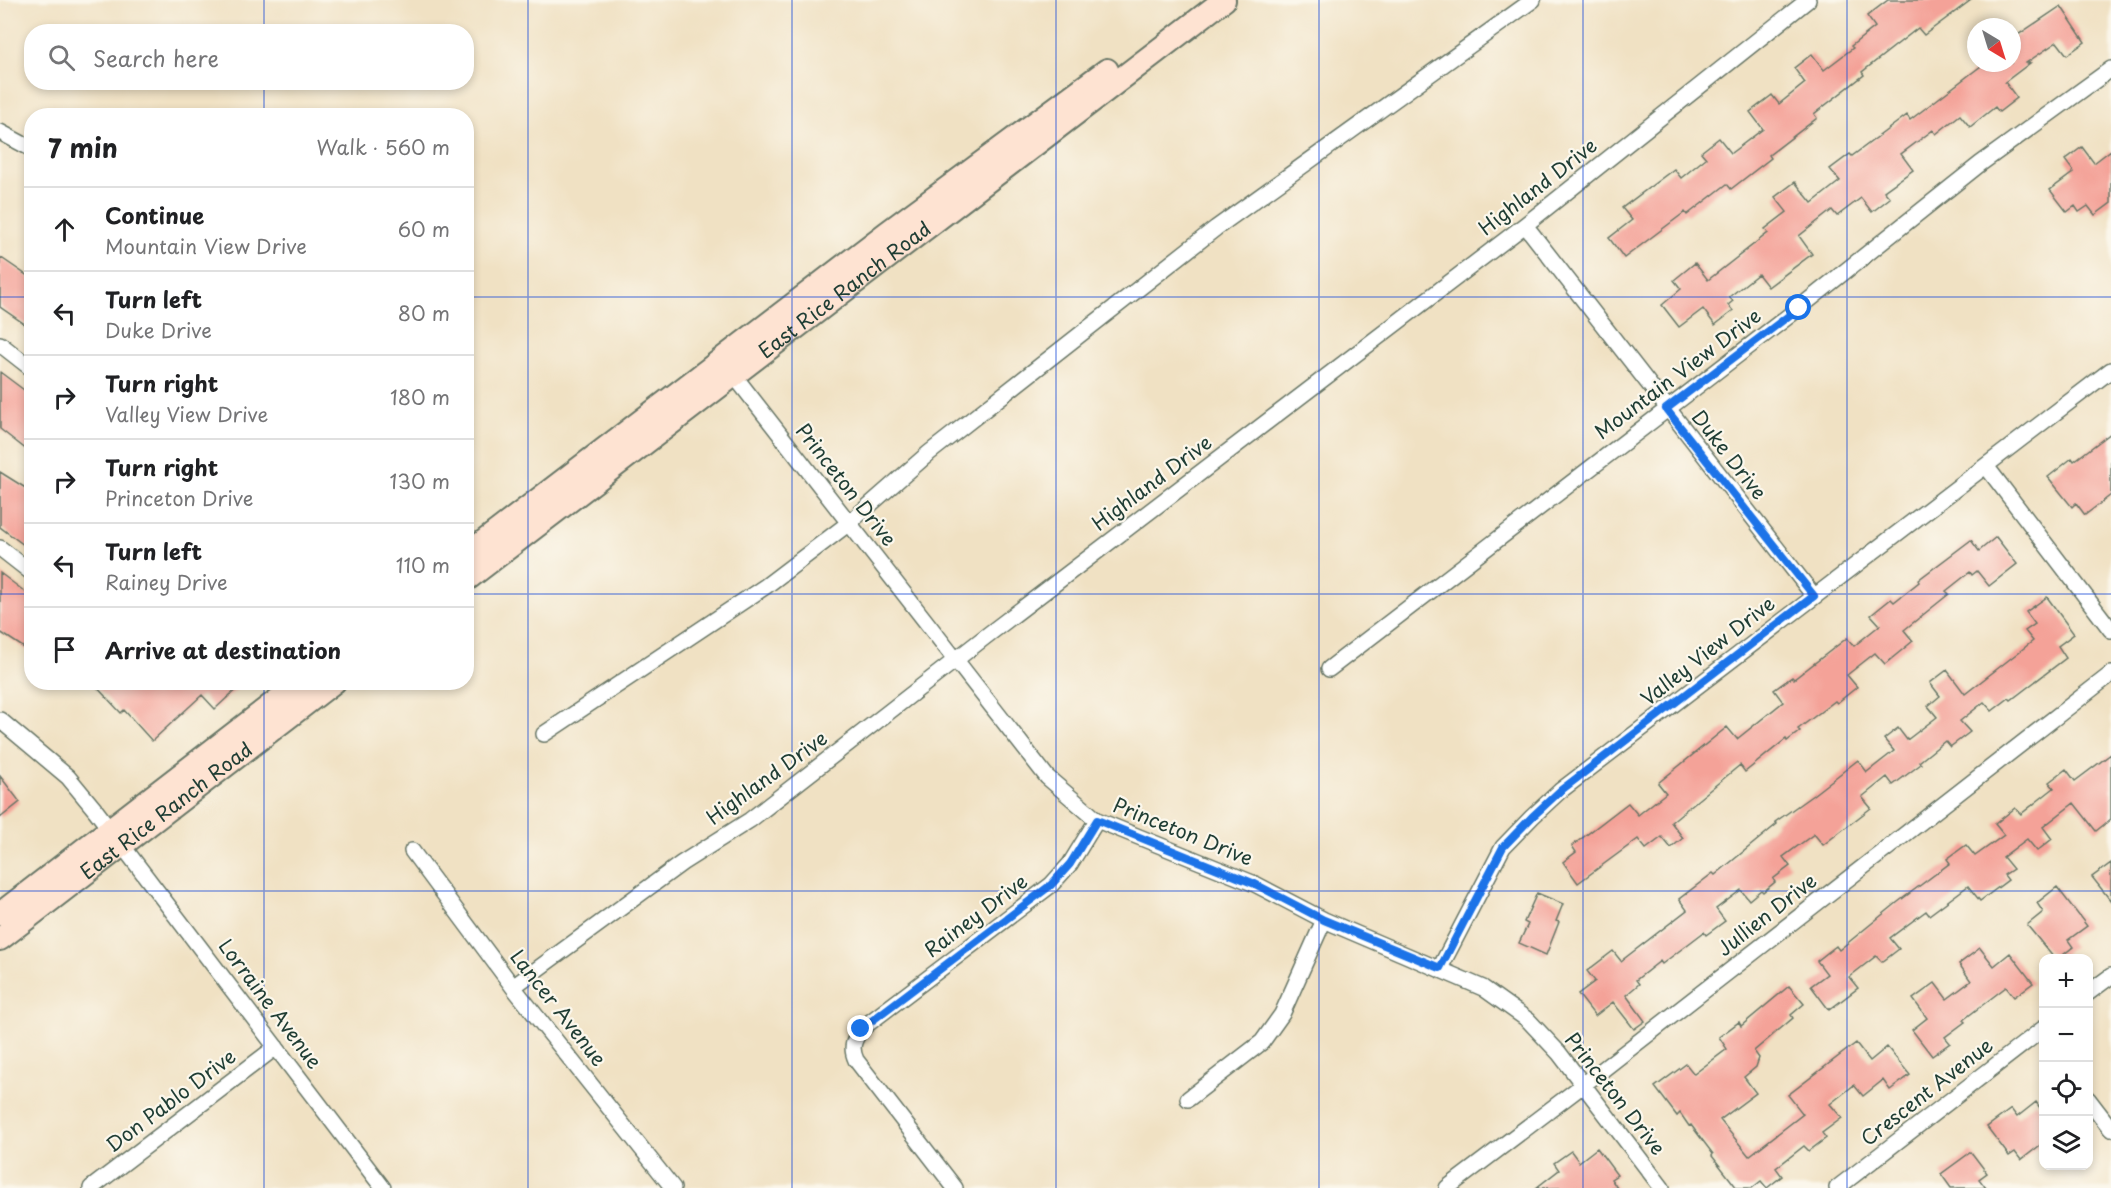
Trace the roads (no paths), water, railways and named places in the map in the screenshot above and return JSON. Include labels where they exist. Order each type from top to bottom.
[{"type":"main road","name":"East Rice Ranch Road","points":[[474,573],[728,367],[888,232],[1202,0]]},
{"type":"main road","name":"East Rice Ranch Road","points":[[474,549],[728,367],[1224,0]]},
{"type":"main road","name":"East Rice Ranch Road","points":[[0,939],[116,837],[291,690]]},
{"type":"main road","name":"East Rice Ranch Road","points":[[0,914],[116,837],[323,690]]},
{"type":"street","points":[[544,734],[766,586],[849,524],[929,453],[1216,228],[1533,0]]},
{"type":"street","name":"Highland Drive","points":[[513,987],[682,863],[750,820],[1525,225],[1808,0]]},
{"type":"street","name":"Mountain View Drive","points":[[1329,669],[1799,308],[1980,164],[2111,69]]},
{"type":"street","points":[[0,132],[24,145]]},
{"type":"street","name":"Duke Drive","points":[[1525,225],[1666,409],[1814,596]]},
{"type":"street","points":[[0,344],[24,363]]},
{"type":"street","name":"Princeton Drive","points":[[728,367],[1047,777],[1097,820],[1255,884],[1324,920],[1483,988],[1528,1020],[1559,1053],[1662,1188]]},
{"type":"street","name":"Valley View Drive","points":[[1440,968],[1503,847],[1560,791],[2111,370]]},
{"type":"street","points":[[1986,466],[2111,630]]},
{"type":"street","points":[[0,548],[24,567]]},
{"type":"street","name":"Jullien Drive","points":[[1447,1188],[1583,1085],[2111,674]]},
{"type":"street","name":"Lorraine Avenue","points":[[0,720],[68,777],[383,1188]]},
{"type":"street","name":"Rainey Drive","points":[[955,1188],[856,1060],[852,1051],[854,1040],[861,1029],[1051,885],[1070,864],[1097,820]]},
{"type":"street","name":"Lancer Avenue","points":[[412,851],[513,987],[673,1188]]},
{"type":"street","points":[[1188,1099],[1262,1042],[1282,1014],[1324,920]]},
{"type":"street","points":[[2093,989],[2111,976]]},
{"type":"street","name":"Crescent Avenue","points":[[1837,1188],[2039,1036]]},
{"type":"street","name":"Don Pablo Drive","points":[[91,1188],[276,1047]]},
{"type":"street","points":[[2093,1106],[2111,1129]]}]
